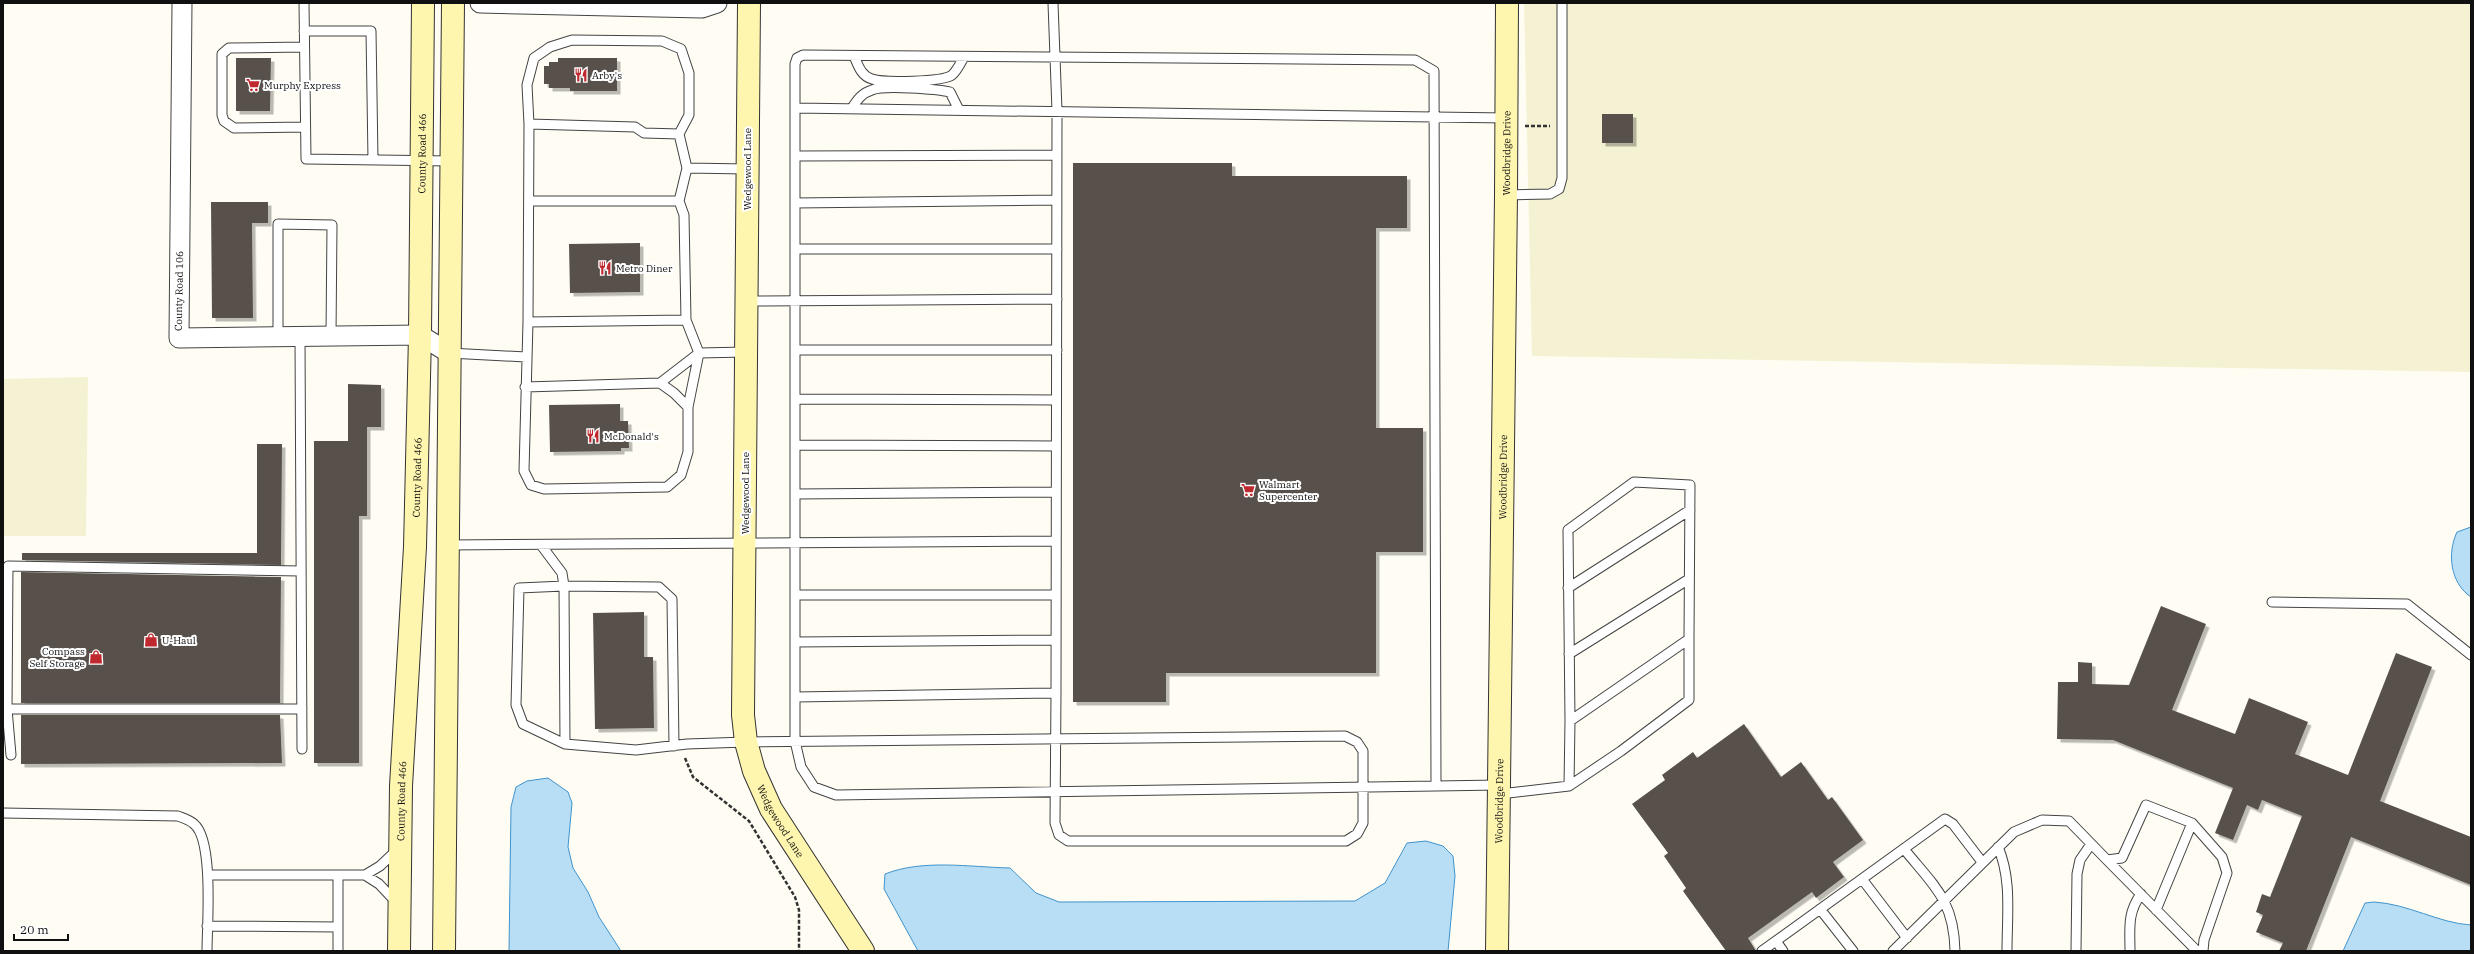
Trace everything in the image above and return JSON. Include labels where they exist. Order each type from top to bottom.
[{"type":"street","name":"County Road 106","points":[[182,3],[179,338],[420,336]]},
{"type":"street","name":"County Road 466","points":[[399,951],[401,786],[415,547],[420,336],[423,3]]},
{"type":"street","points":[[444,951],[452,3]]},
{"type":"street","points":[[480,3],[702,8],[717,3]]},
{"type":"street","name":"Wedgewood Lane","points":[[749,3],[743,715],[746,742],[754,771],[772,809],[863,951]]},
{"type":"street","name":"Woodbridge Drive","points":[[1497,951],[1507,118],[1506,3]]},
{"type":"street","points":[[420,336],[449,353]]},
{"type":"lane","points":[[304,3],[306,159],[451,161]]},
{"type":"lane","points":[[674,746],[672,599],[659,587],[564,586],[519,588],[516,705],[523,724],[565,744],[636,750],[674,746],[746,742],[796,742],[1056,739],[1345,736],[1357,742],[1363,751],[1364,787],[1362,823],[1357,834],[1346,841],[1068,841],[1059,835],[1055,823],[1056,791],[1056,739],[1056,693],[1056,640],[1056,595],[1056,541],[1056,492],[1056,446],[1056,400],[1057,111],[1053,3]]},
{"type":"lane","points":[[1506,195],[1550,194],[1559,189],[1562,178],[1562,3]]},
{"type":"lane","points":[[304,31],[371,30],[373,160]]},
{"type":"lane","points":[[572,40],[662,41],[681,49],[689,73],[689,116],[679,134],[688,168],[679,201],[684,215],[686,320],[699,353],[688,407],[688,452],[681,475],[667,487],[544,489],[531,485],[524,471],[525,387],[528,322],[529,201],[529,124],[527,85],[534,58],[550,47],[572,40]]},
{"type":"lane","points":[[304,47],[229,48],[222,54],[222,115],[224,121],[234,128],[305,126]]},
{"type":"lane","points":[[1436,786],[1434,71],[1415,60],[803,55],[797,58],[795,64],[796,742],[801,767],[814,787],[836,794],[1436,786],[1500,789],[1569,786],[1621,751],[1689,700],[1688,639],[1690,485],[1634,482],[1568,530],[1570,721],[1569,786]]},
{"type":"lane","points":[[854,56],[860,71],[872,79],[888,80],[942,79],[952,75],[964,57]]},
{"type":"lane","points":[[852,108],[860,96],[873,89],[888,89],[940,90],[950,92],[959,110]]},
{"type":"lane","points":[[795,108],[1507,118]]},
{"type":"lane","points":[[529,124],[635,127],[644,133],[679,134]]},
{"type":"lane","points":[[795,156],[1057,155]]},
{"type":"lane","points":[[688,168],[747,169]]},
{"type":"lane","points":[[795,203],[1057,200]]},
{"type":"lane","points":[[529,201],[679,201]]},
{"type":"lane","points":[[278,337],[278,224],[332,225],[331,336]]},
{"type":"lane","points":[[795,250],[1057,250]]},
{"type":"lane","points":[[746,301],[1057,299]]},
{"type":"lane","points":[[528,322],[686,320]]},
{"type":"lane","points":[[300,337],[302,749]]},
{"type":"lane","points":[[796,350],[1057,350]]},
{"type":"lane","points":[[660,384],[699,353],[746,352]]},
{"type":"lane","points":[[449,353],[526,357]]},
{"type":"lane","points":[[525,387],[660,384],[674,393],[688,407]]},
{"type":"lane","points":[[795,399],[1056,400]]},
{"type":"lane","points":[[795,445],[1056,446]]},
{"type":"lane","points":[[795,494],[1056,492]]},
{"type":"lane","points":[[1568,588],[1690,510]]},
{"type":"lane","points":[[447,546],[1056,541]]},
{"type":"lane","points":[[541,545],[562,573],[564,586],[565,744]]},
{"type":"lane","points":[[11,755],[7,709],[8,566],[301,571]]},
{"type":"lane","points":[[1569,654],[1689,579]]},
{"type":"lane","points":[[795,595],[1056,595]]},
{"type":"lane","points":[[2272,602],[2407,604],[2471,655]]},
{"type":"lane","points":[[1570,721],[1688,639]]},
{"type":"lane","points":[[795,642],[1056,640]]},
{"type":"lane","points":[[796,697],[1056,693]]},
{"type":"lane","points":[[7,709],[302,709]]},
{"type":"lane","points":[[2107,860],[2122,858],[2146,804],[2192,823],[2222,856],[2227,873],[2204,940],[2203,951]]},
{"type":"lane","points":[[3,813],[178,816],[195,825],[205,846],[208,875],[207,951]]},
{"type":"lane","points":[[1762,951],[1945,819],[1953,824],[1982,862]]},
{"type":"lane","points":[[1893,951],[1946,901],[1982,862],[2014,832],[2042,820],[2069,821],[2197,951]]},
{"type":"lane","points":[[2156,910],[2192,823]]},
{"type":"lane","points":[[2076,951],[2077,874],[2080,860],[2091,844]]},
{"type":"lane","points":[[1998,847],[2005,862],[2007,876],[2007,951]]},
{"type":"lane","points":[[208,875],[365,875],[380,866],[400,848]]},
{"type":"lane","points":[[1904,849],[1946,901],[1954,930],[1955,951]]},
{"type":"lane","points":[[338,875],[338,951]]},
{"type":"lane","points":[[365,875],[379,884],[400,906]]},
{"type":"lane","points":[[1862,879],[1907,938]]},
{"type":"lane","points":[[2130,951],[2130,914],[2133,905],[2141,894]]},
{"type":"lane","points":[[1820,909],[1853,951]]},
{"type":"lane","points":[[207,926],[338,927]]},
{"type":"lane","points":[[1776,941],[1783,951]]},
{"type":"path","points":[[1507,118],[1518,126],[1552,126]]},
{"type":"path","points":[[674,746],[688,760],[694,777],[749,821],[795,897],[799,910],[799,951]]},
{"type":"shaded area","points":[[1524,3],[2471,3],[2471,372],[1532,356]]},
{"type":"shaded area","points":[[88,377],[86,536],[3,536],[3,379]]},
{"type":"water","points":[[2471,527],[2471,597],[2459,584],[2452,567],[2451,558],[2457,532]]},
{"type":"water","points":[[548,778],[568,792],[572,803],[568,847],[573,868],[588,892],[599,917],[621,951],[509,951],[511,807],[516,787],[527,781]]},
{"type":"water","points":[[1426,841],[1443,846],[1453,856],[1455,876],[1448,951],[918,951],[884,889],[885,874],[900,869],[930,865],[946,865],[1010,868],[1036,893],[1059,902],[1355,901],[1385,883],[1407,843]]},
{"type":"water","points":[[2365,903],[2387,903],[2447,921],[2471,925],[2471,951],[2343,951]]},
{"type":"building","name":"Murphy Express","points":[[236,58],[271,58],[270,111],[236,111]]},
{"type":"building","name":"Arby's","points":[[558,58],[617,58],[617,91],[570,91],[570,88],[549,88],[549,84],[544,84],[544,66],[549,66],[549,62],[558,62]]},
{"type":"building","points":[[1602,114],[1633,114],[1633,143],[1602,143]]},
{"type":"building","name":"Walmart Supercenter","points":[[1073,163],[1232,163],[1232,176],[1407,176],[1407,228],[1376,228],[1376,428],[1423,428],[1423,552],[1376,552],[1376,673],[1166,673],[1166,702],[1073,702]]},
{"type":"building","points":[[211,202],[268,202],[268,223],[252,223],[253,318],[212,318]]},
{"type":"building","name":"Metro Diner","points":[[640,243],[640,292],[570,293],[569,244]]},
{"type":"building","points":[[348,384],[381,385],[381,427],[367,427],[367,516],[359,516],[359,763],[314,763],[314,441],[348,441]]},
{"type":"building","points":[[620,404],[620,421],[628,421],[629,448],[621,448],[621,451],[550,452],[549,405]]},
{"type":"building","points":[[257,444],[282,444],[281,565],[22,560],[22,553],[257,553]]},
{"type":"building","name":"U-Haul","points":[[21,572],[281,577],[280,703],[21,703]]},
{"type":"building","points":[[2161,606],[2206,624],[2172,710],[2235,734],[2249,698],[2308,722],[2295,754],[2348,775],[2396,653],[2432,667],[2380,801],[2471,837],[2471,885],[2351,837],[2306,951],[2279,951],[2283,943],[2256,932],[2263,915],[2256,912],[2262,894],[2270,897],[2302,816],[2262,800],[2258,810],[2247,805],[2233,840],[2215,833],[2233,788],[2113,740],[2057,739],[2058,682],[2078,682],[2078,662],[2092,663],[2092,684],[2129,685]]},
{"type":"building","points":[[644,612],[644,657],[653,657],[654,728],[595,729],[593,613]]},
{"type":"building","points":[[21,715],[280,715],[282,763],[21,764]]},
{"type":"building","points":[[1744,724],[1781,777],[1801,762],[1828,800],[1832,797],[1863,840],[1833,862],[1844,877],[1816,898],[1812,892],[1748,938],[1756,951],[1726,951],[1683,891],[1686,888],[1664,856],[1668,853],[1632,804],[1665,780],[1662,775],[1693,752],[1697,758]]},
{"type":"place","name":"Arby's","points":[[581,75]]},
{"type":"place","name":"Murphy Express","points":[[253,85]]},
{"type":"place","name":"Metro Diner","points":[[605,268]]},
{"type":"place","name":"McDonald's","points":[[593,436]]},
{"type":"place","name":"Walmart Supercenter","points":[[1248,490]]},
{"type":"place","name":"U-Haul","points":[[151,640]]},
{"type":"place","name":"Compass Self Storage","points":[[96,657]]}]
